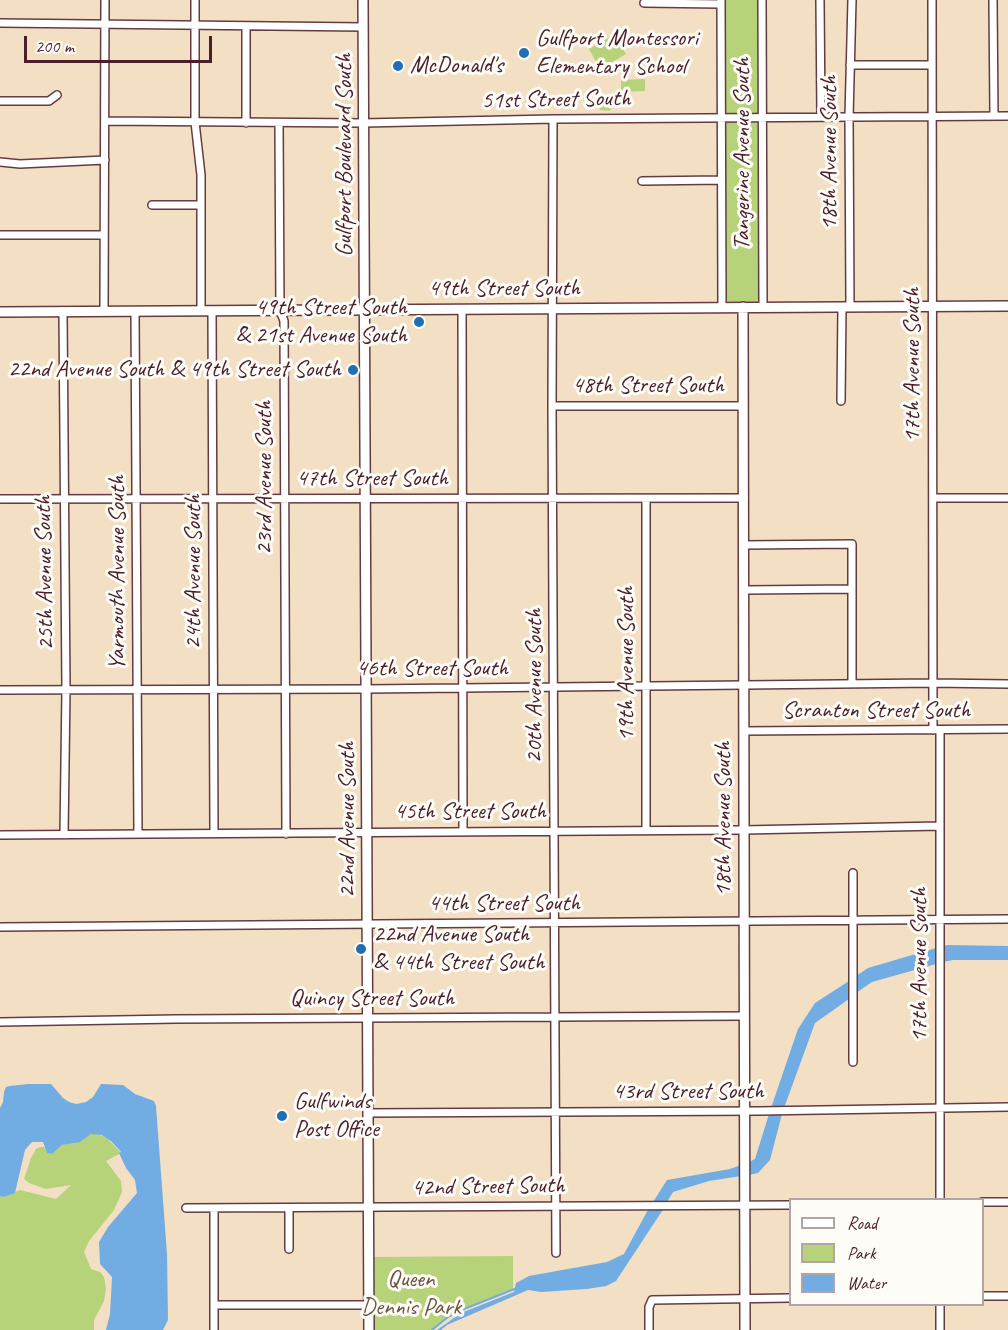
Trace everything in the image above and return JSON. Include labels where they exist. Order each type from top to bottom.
[{"type":"main road","name":"Gulfport Boulevard South","points":[[363,0],[365,309]]},
{"type":"main road","name":"49th Street South","points":[[0,312],[1008,306]]},
{"type":"main road","name":"18th Avenue South","points":[[743,307],[745,1330]]},
{"type":"main road","name":"22nd Avenue South","points":[[365,309],[369,1330]]},
{"type":"street","points":[[104,311],[105,0]]},
{"type":"street","points":[[195,0],[195,122],[201,175],[201,311]]},
{"type":"street","name":"Tangerine Avenue South","points":[[762,0],[763,307]]},
{"type":"street","name":"18th Avenue South","points":[[841,400],[846,307],[852,0]]},
{"type":"street","name":"17th Avenue South","points":[[932,0],[933,682],[940,826],[940,1198]]},
{"type":"street","points":[[993,0],[994,116]]},
{"type":"street","points":[[820,1],[821,117]]},
{"type":"street","points":[[644,3],[721,2]]},
{"type":"street","name":"Tangerine Avenue South","points":[[721,2],[722,308]]},
{"type":"street","points":[[0,23],[363,27]]},
{"type":"street","points":[[246,26],[246,123]]},
{"type":"street","points":[[850,65],[932,65]]},
{"type":"street","points":[[0,101],[48,101],[57,95]]},
{"type":"street","name":"51st Street South","points":[[105,121],[363,123],[553,119],[1008,116]]},
{"type":"street","name":"20th Avenue South","points":[[553,119],[556,1253]]},
{"type":"street","name":"23rd Avenue South","points":[[279,123],[280,310],[284,321],[286,834]]},
{"type":"street","points":[[0,162],[20,164],[105,160]]},
{"type":"street","points":[[642,181],[721,180]]},
{"type":"street","points":[[152,205],[201,205]]},
{"type":"street","points":[[0,235],[104,235]]},
{"type":"street","points":[[462,309],[463,831]]},
{"type":"street","name":"25th Avenue South","points":[[63,311],[66,690],[64,835]]},
{"type":"street","name":"Yarmouth Avenue South","points":[[135,311],[138,834]]},
{"type":"street","name":"24th Avenue South","points":[[212,311],[214,833]]},
{"type":"street","name":"48th Street South","points":[[552,406],[743,406]]},
{"type":"street","name":"47th Street South","points":[[0,499],[744,498]]},
{"type":"street","points":[[933,498],[1008,498]]},
{"type":"street","name":"19th Avenue South","points":[[646,499],[646,830]]},
{"type":"street","points":[[744,545],[852,544],[852,684]]},
{"type":"street","points":[[745,590],[852,590]]},
{"type":"street","name":"46th Street South","points":[[0,690],[647,687],[933,682],[1008,684]]},
{"type":"street","name":"Scranton Street South","points":[[744,731],[1008,729]]},
{"type":"street","name":"45th Street South","points":[[0,835],[743,830],[940,826]]},
{"type":"street","points":[[853,873],[853,1062]]},
{"type":"street","name":"44th Street South","points":[[0,927],[1008,919]]},
{"type":"street","name":"Quincy Street South","points":[[0,1022],[176,1018],[744,1016]]},
{"type":"street","name":"43rd Street South","points":[[368,1113],[1008,1107]]},
{"type":"street","points":[[984,1202],[1008,1202]]},
{"type":"street","name":"42nd Street South","points":[[186,1208],[789,1205]]},
{"type":"street","points":[[214,1208],[214,1330]]},
{"type":"street","points":[[289,1208],[289,1249]]},
{"type":"street","points":[[984,1296],[1008,1296]]},
{"type":"street","points":[[649,1330],[648,1307],[652,1300],[789,1298]]},
{"type":"street","points":[[214,1305],[369,1305]]},
{"type":"street","points":[[940,1306],[940,1330]]},
{"type":"green space","points":[[724,0],[758,0],[759,115],[725,116]]},
{"type":"green space","points":[[614,34],[626,54],[600,69],[589,49]]},
{"type":"green space","points":[[645,79],[645,91],[621,92],[621,80]]},
{"type":"green space","points":[[612,96],[614,107],[609,111],[600,110],[597,101]]},
{"type":"green space","points":[[725,122],[759,122],[760,299],[753,304],[730,304],[725,299]]},
{"type":"green space","points":[[94,1133],[106,1137],[121,1153],[106,1161],[121,1181],[122,1192],[114,1210],[89,1241],[84,1252],[91,1269],[100,1272],[104,1277],[106,1289],[104,1301],[94,1320],[94,1330],[0,1330],[0,1196],[4,1197],[20,1190],[56,1199],[71,1185],[46,1189],[24,1179],[36,1149],[44,1147],[47,1153],[52,1154],[62,1145],[82,1140]]},
{"type":"green space","name":"Queen Dennis Park","points":[[513,1256],[513,1290],[459,1311],[432,1330],[374,1330],[374,1257]]},
{"type":"water","points":[[943,946],[1008,946],[1008,960],[943,962]]},
{"type":"water","points":[[936,948],[936,964],[872,982],[856,993],[856,976],[868,968]]},
{"type":"water","points":[[849,981],[849,999],[815,1023],[784,1108],[771,1108],[798,1029],[815,1003]]},
{"type":"water","points":[[51,1084],[63,1098],[76,1104],[86,1102],[93,1097],[101,1084],[123,1085],[135,1094],[154,1101],[167,1254],[168,1320],[163,1330],[106,1330],[110,1314],[112,1277],[100,1264],[99,1242],[108,1227],[137,1193],[135,1180],[126,1168],[119,1153],[121,1152],[111,1141],[102,1135],[91,1134],[80,1142],[62,1145],[52,1154],[47,1153],[43,1142],[32,1142],[25,1150],[15,1193],[0,1196],[0,1108],[4,1092],[6,1087]]},
{"type":"water","points":[[769,1114],[782,1114],[770,1160],[758,1173],[749,1175],[749,1162],[755,1159]]},
{"type":"water","points":[[741,1165],[741,1176],[709,1181],[673,1192],[667,1202],[653,1202],[667,1180]]},
{"type":"water","points":[[649,1208],[664,1208],[616,1281],[606,1286],[587,1289],[541,1292],[528,1290],[437,1330],[461,1313],[514,1292],[516,1283],[529,1276],[607,1262],[624,1254]]},
{"type":"waterway","points":[[550,1274],[577,1269]]},
{"type":"waterway","points":[[432,1330],[459,1311],[517,1288]]},
{"type":"place","name":"Gulfport Montessori Elementary School","points":[[524,53]]},
{"type":"place","name":"McDonald's","points":[[398,66]]},
{"type":"place","name":"49th Street South & 21st Avenue South","points":[[419,322]]},
{"type":"place","name":"22nd Avenue South & 49th Street South","points":[[353,370]]},
{"type":"place","name":"22nd Avenue South & 44th Street South","points":[[361,949]]},
{"type":"place","name":"Gulfwinds Post Office","points":[[282,1116]]}]
